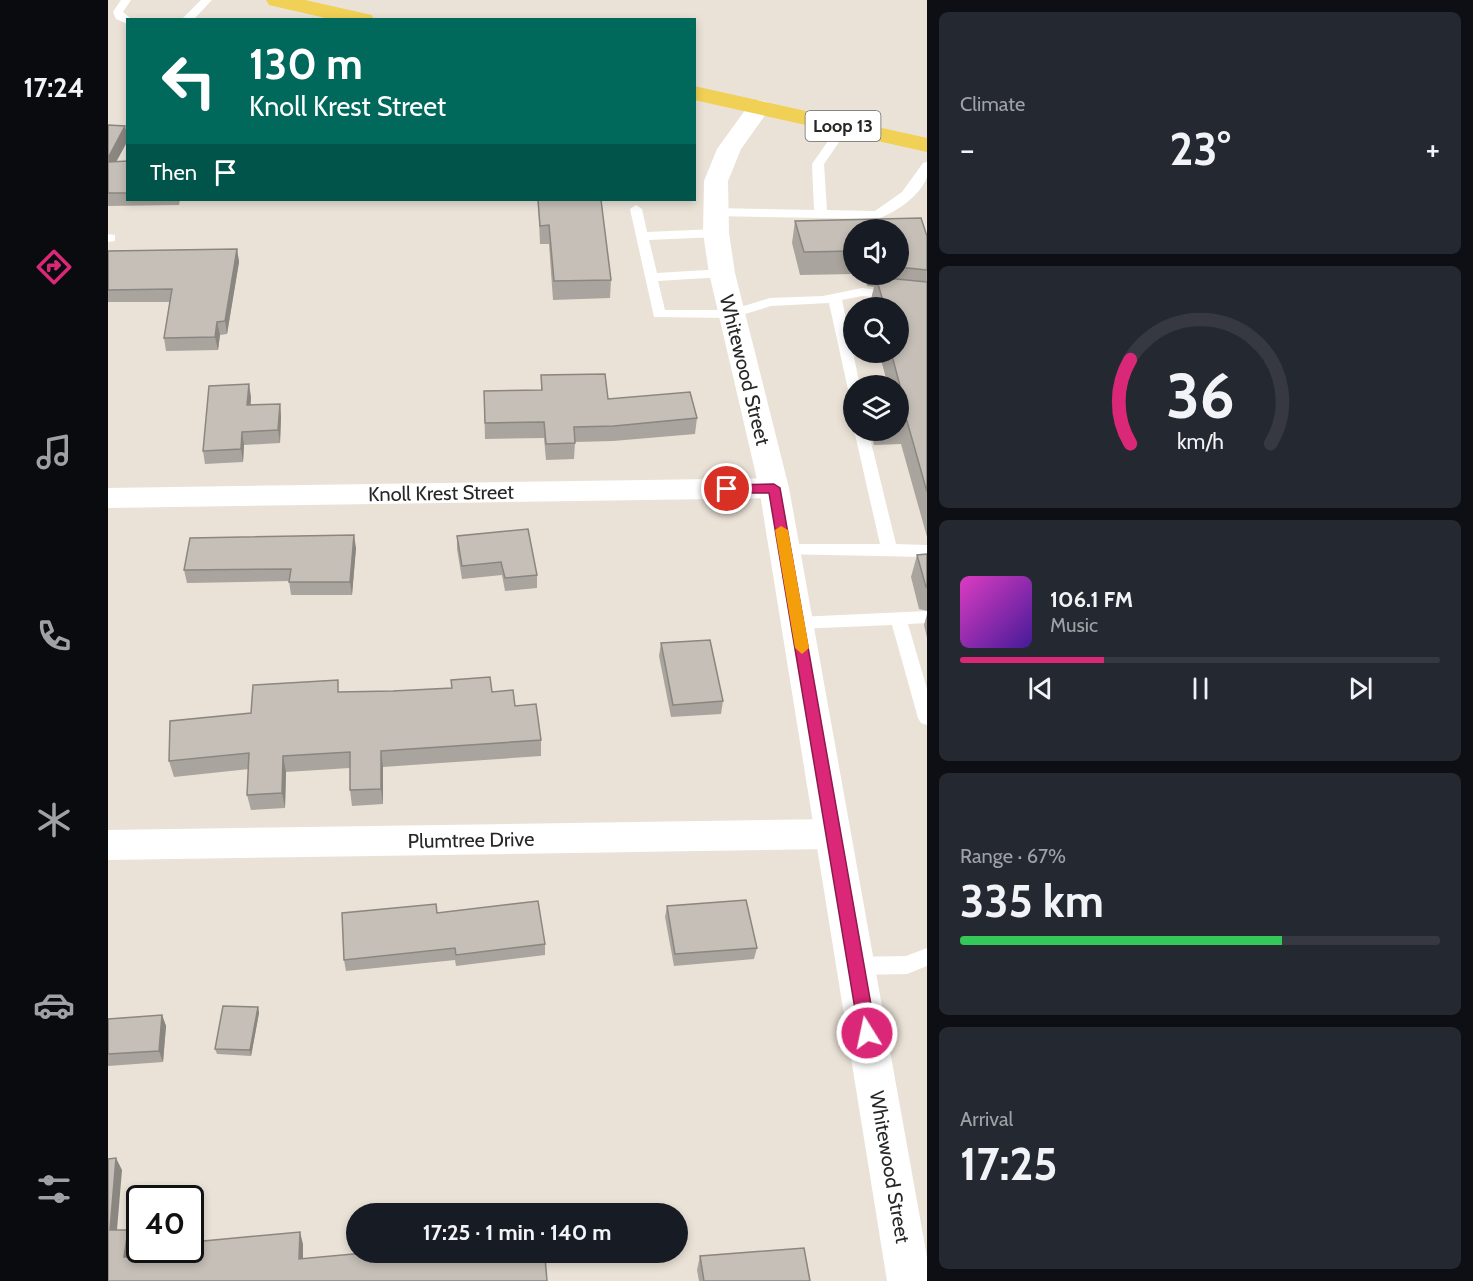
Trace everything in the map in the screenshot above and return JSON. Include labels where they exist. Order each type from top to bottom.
[{"type":"main road","points":[[277,0],[355,18]]},
{"type":"main road","name":"Loop 13","points":[[696,93],[927,145]]},
{"type":"street","name":"Whitewood Street","points":[[759,107],[729,149],[716,180],[715,222],[722,273],[774,488],[909,1281]]},
{"type":"street","name":"Knoll Krest Street","points":[[108,498],[774,488]]},
{"type":"street","name":"Plumtree Drive","points":[[108,845],[834,834]]},
{"type":"lane","points":[[126,0],[118,12],[126,20]]},
{"type":"lane","points":[[188,18],[207,0]]},
{"type":"lane","points":[[821,214],[818,164],[844,126]]},
{"type":"lane","points":[[642,236],[715,222],[821,214],[877,215],[894,207],[917,186],[927,166]]},
{"type":"lane","points":[[636,209],[659,314],[732,314],[770,302],[835,297],[862,292],[889,293],[927,299]]},
{"type":"lane","points":[[652,277],[722,273]]},
{"type":"lane","points":[[835,297],[851,375]]},
{"type":"lane","points":[[864,441],[889,548]]},
{"type":"lane","points":[[784,550],[848,551],[889,548],[927,551]]},
{"type":"lane","points":[[798,623],[927,617]]},
{"type":"lane","points":[[898,619],[927,718]]},
{"type":"lane","points":[[856,966],[908,965],[927,957]]},
{"type":"building","points":[[108,125],[125,126],[108,158]]},
{"type":"building","points":[[126,161],[126,193],[108,193],[108,162]]},
{"type":"building","points":[[538,201],[601,201],[611,280],[554,281],[549,225],[540,226]]},
{"type":"building","points":[[921,218],[927,236],[927,270],[909,268],[909,219],[879,219]]},
{"type":"building","points":[[843,220],[843,251],[804,252],[795,221]]},
{"type":"building","points":[[237,249],[225,321],[217,322],[215,337],[164,338],[172,289],[108,290],[108,251]]},
{"type":"building","points":[[909,280],[927,282],[927,492],[909,428],[909,375],[897,375],[894,363],[909,363],[909,297],[882,297],[878,285],[909,285]]},
{"type":"building","points":[[605,374],[608,399],[690,392],[697,418],[614,426],[574,427],[575,443],[546,444],[544,422],[485,423],[484,391],[542,390],[541,375]]},
{"type":"building","points":[[249,384],[247,405],[280,404],[278,430],[242,432],[241,449],[203,451],[209,386]]},
{"type":"building","points":[[528,529],[537,575],[505,578],[501,562],[462,566],[457,536]]},
{"type":"building","points":[[354,535],[350,582],[289,582],[291,569],[184,570],[190,538]]},
{"type":"building","points":[[927,554],[927,587],[926,587],[917,555]]},
{"type":"building","points":[[710,640],[723,701],[673,705],[661,643]]},
{"type":"building","points":[[490,677],[492,692],[513,690],[515,706],[536,704],[541,740],[381,751],[381,789],[350,790],[350,752],[283,756],[282,793],[247,795],[249,753],[169,761],[170,721],[251,713],[253,685],[338,680],[338,692],[393,691],[452,688],[451,680]]},
{"type":"building","points":[[746,900],[757,948],[675,954],[667,906]]},
{"type":"building","points":[[538,901],[545,944],[456,955],[455,948],[344,960],[342,913],[436,904],[437,913]]},
{"type":"building","points":[[223,1006],[258,1007],[250,1050],[215,1049]]},
{"type":"building","points":[[162,1015],[159,1051],[108,1054],[108,1019]]},
{"type":"building","points":[[116,1158],[110,1230],[126,1230],[124,1257],[126,1257],[126,1263],[204,1263],[204,1241],[300,1232],[299,1259],[346,1255],[346,1263],[546,1263],[547,1281],[108,1281],[108,1159]]},
{"type":"building","points":[[804,1248],[810,1281],[704,1281],[700,1256]]},
{"type":"slow traffic","points":[[781,530],[802,648]]},
{"type":"route","points":[[727,489],[774,488],[867,1033]]}]
